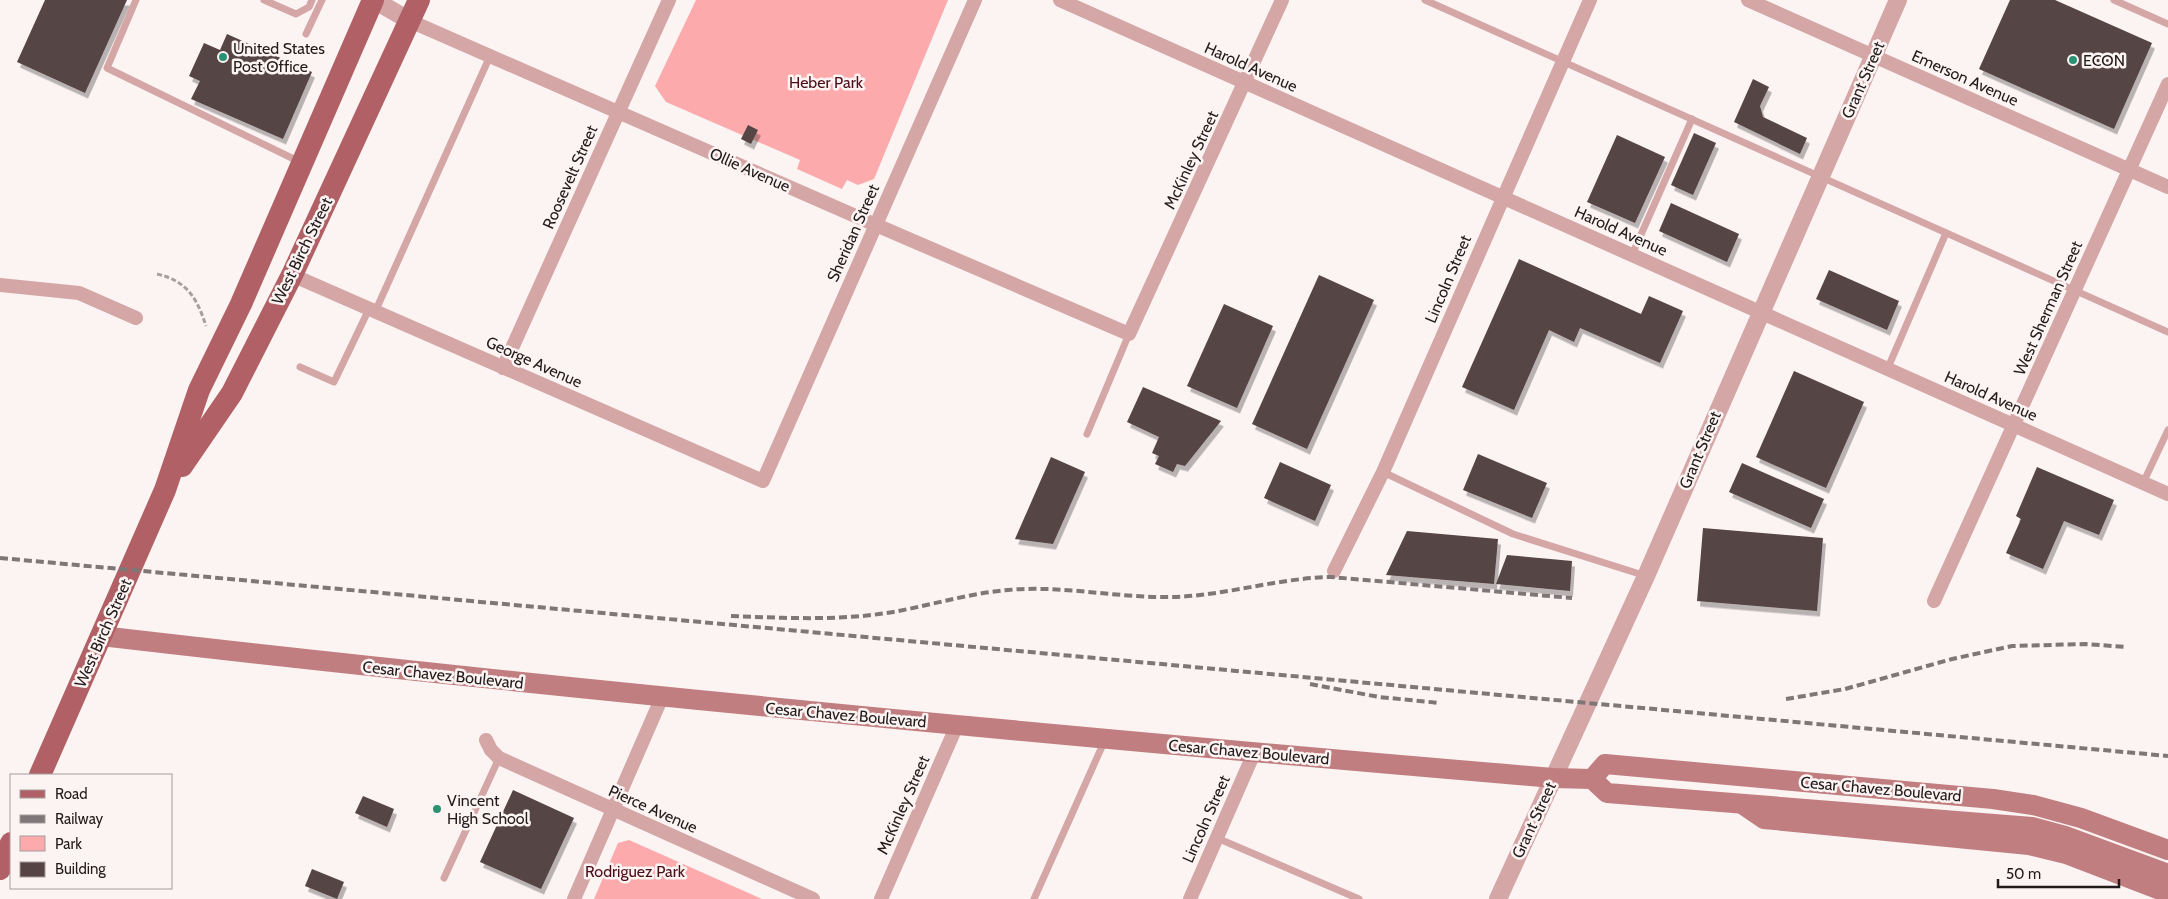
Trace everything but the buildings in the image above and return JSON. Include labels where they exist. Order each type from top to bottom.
[{"type":"main road","name":"West Birch Street","points":[[40,774],[166,490],[199,390],[241,304],[373,0]]},
{"type":"main road","name":"West Birch Street","points":[[166,490],[232,393],[292,275],[419,0]]},
{"type":"main road","name":"Cesar Chavez Boulevard","points":[[100,636],[314,661],[662,697],[1254,753],[1553,778],[1592,778],[1605,764],[1993,798],[2033,805],[2081,818],[2168,850]]},
{"type":"main road","points":[[1592,778],[1607,793],[1740,803],[1764,819],[1985,840],[2050,849],[2166,890]]},
{"type":"main road","points":[[0,868],[10,844]]},
{"type":"street","name":"Ollie Avenue","points":[[373,0],[410,21],[619,111],[876,226],[1130,334]]},
{"type":"street","name":"Roosevelt Street","points":[[503,368],[669,0]]},
{"type":"street","name":"Sheridan Street","points":[[763,481],[975,0]]},
{"type":"street","name":"Harold Avenue","points":[[1060,0],[2168,494]]},
{"type":"street","name":"McKinley Street","points":[[1130,334],[1282,0]]},
{"type":"street","name":"Lincoln Street","points":[[1334,571],[1383,472],[1590,0]]},
{"type":"street","name":"Emerson Avenue","points":[[1748,0],[2168,187]]},
{"type":"street","name":"Grant Street","points":[[1498,899],[1646,576],[1759,313],[1898,0]]},
{"type":"street","name":"West Sherman Street","points":[[1934,601],[2168,84]]},
{"type":"street","name":"George Avenue","points":[[292,275],[763,481]]},
{"type":"street","points":[[0,285],[79,293],[136,318]]},
{"type":"street","points":[[574,899],[662,697]]},
{"type":"street","name":"McKinley Street","points":[[881,899],[957,726]]},
{"type":"street","name":"Pierce Avenue","points":[[486,740],[491,750],[499,758],[613,811],[813,899]]},
{"type":"street","name":"Lincoln Street","points":[[1190,899],[1254,753]]},
{"type":"lane","points":[[136,0],[107,68],[302,163]]},
{"type":"lane","points":[[264,0],[296,14],[308,7],[312,0]]},
{"type":"lane","points":[[306,34],[322,0]]},
{"type":"lane","points":[[1425,0],[2168,332]]},
{"type":"lane","points":[[2114,0],[2168,24]]},
{"type":"lane","points":[[300,367],[334,382],[372,310],[490,56]]},
{"type":"lane","points":[[1632,256],[1692,119]]},
{"type":"lane","points":[[1887,370],[1946,233]]},
{"type":"lane","points":[[1087,434],[1130,334]]},
{"type":"lane","points":[[2143,483],[2168,430]]},
{"type":"lane","points":[[1383,472],[1513,534],[1646,576]]},
{"type":"lane","points":[[1034,899],[1105,739]]},
{"type":"lane","points":[[444,878],[499,758]]},
{"type":"lane","points":[[1217,838],[1347,897],[1359,899]]},
{"type":"path","points":[[157,274],[171,277],[191,293],[200,308],[206,326]]},
{"type":"green space","name":"Heber Park","points":[[696,0],[948,0],[874,179],[858,185],[847,180],[842,189],[797,169],[800,160],[666,102],[655,86]]},
{"type":"green space","name":"Rodriguez Park","points":[[629,840],[762,899],[594,899],[618,843]]},
{"type":"railway","points":[[0,558],[2168,756]]},
{"type":"railway","points":[[731,616],[853,617],[893,612],[979,594],[1029,589],[1069,590],[1150,597],[1191,596],[1291,580],[1331,577],[1572,598]]},
{"type":"railway","points":[[1786,699],[1845,689],[1952,659],[2012,646],[2085,644],[2126,647]]},
{"type":"railway","points":[[1310,684],[1379,697],[1440,703]]},
{"type":"place","name":"United States Post Office","points":[[223,57]]},
{"type":"place","name":"ECON","points":[[2073,60]]},
{"type":"place","name":"Vincent High School","points":[[437,809]]}]
